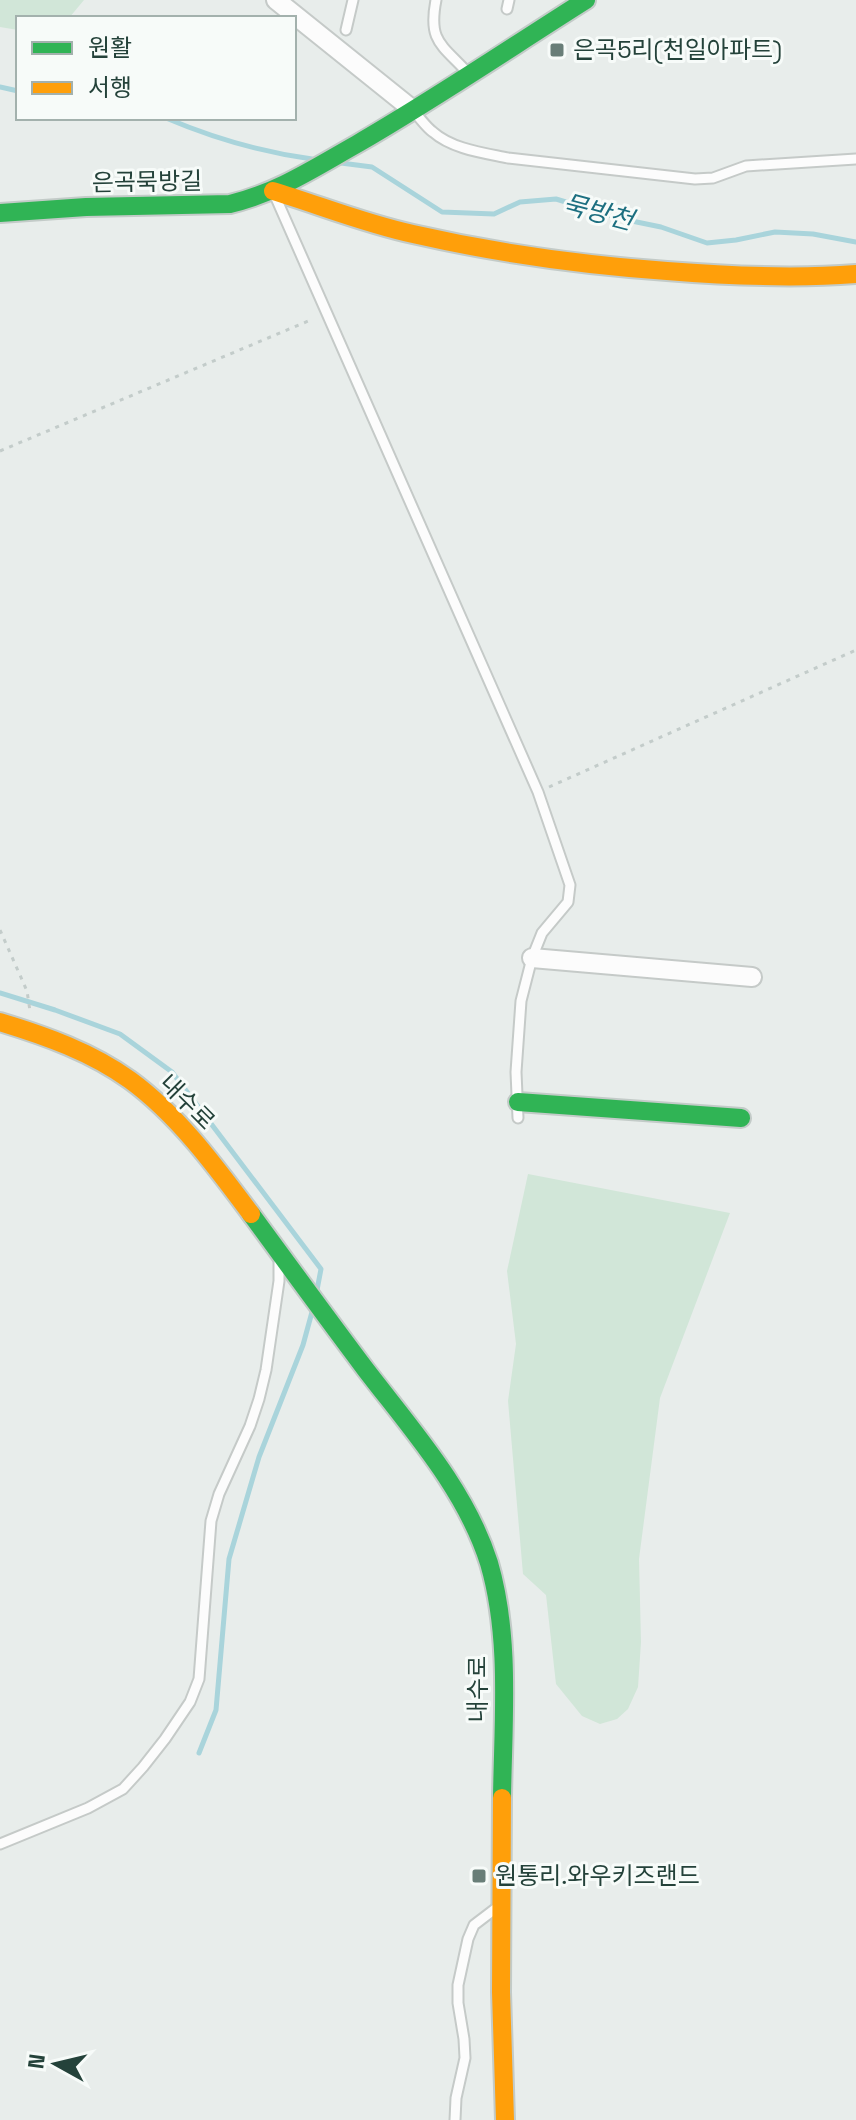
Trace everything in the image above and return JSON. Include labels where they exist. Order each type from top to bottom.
[{"type":"street","points":[[276,0],[296,16]]},
{"type":"street","points":[[296,16],[413,110],[586,0]]},
{"type":"street","name":"은곡묵방길","points":[[0,213],[75,207],[230,204],[252,199],[291,182],[413,110]]},
{"type":"street","points":[[273,191],[411,234],[520,255],[609,267],[727,276],[820,277],[856,274]]},
{"type":"street","points":[[532,958],[752,977]]},
{"type":"street","name":"내수로","points":[[0,1022],[65,1044],[97,1060],[146,1093],[177,1123],[242,1200],[321,1311],[448,1478],[471,1517],[486,1551],[495,1588],[502,1647],[502,2071],[505,2120]]},
{"type":"street","points":[[518,1110],[741,1118]]},
{"type":"lane","points":[[346,30],[353,0]]},
{"type":"lane","points":[[436,0],[432,20],[435,37],[469,74]]},
{"type":"lane","points":[[413,110],[434,134],[478,151],[508,158],[648,174],[713,178],[746,166],[856,159]]},
{"type":"lane","points":[[273,191],[538,792],[570,885],[568,902],[542,933],[521,1001],[516,1072],[518,1110]]},
{"type":"lane","points":[[0,1844],[88,1808],[123,1789],[143,1767],[190,1702],[199,1679],[211,1521],[219,1494],[250,1426],[266,1370],[279,1281],[279,1251]]},
{"type":"lane","points":[[455,2120],[456,2098],[465,2058],[458,1985],[474,1925],[501,1905]]},
{"type":"path","points":[[0,451],[327,313]]},
{"type":"path","points":[[538,792],[856,650]]},
{"type":"path","points":[[0,930],[27,991],[31,1017],[27,1030]]},
{"type":"green space","points":[[0,0],[84,0],[71,16],[16,16],[16,30],[0,27]]},
{"type":"green space","points":[[528,1174],[730,1213],[660,1398],[639,1559],[641,1642],[638,1687],[628,1709],[617,1719],[600,1724],[582,1716],[556,1684],[546,1595],[523,1574],[508,1401],[516,1344],[507,1271]]},
{"type":"waterway","name":"묵방천","points":[[0,87],[16,91]]},
{"type":"waterway","name":"묵방천","points":[[171,120],[238,143],[312,159]]},
{"type":"waterway","name":"묵방천","points":[[341,163],[372,167],[442,212],[494,214],[520,202],[556,199],[661,227],[707,243],[775,232],[813,234],[856,242]]},
{"type":"waterway","points":[[0,993],[120,1034],[172,1072],[321,1269],[317,1290]]},
{"type":"waterway","points":[[199,1753],[216,1710],[229,1559],[259,1457],[303,1345],[312,1312]]},
{"type":"traffic: fast","points":[[0,213],[86,207],[230,204],[264,193],[386,127],[586,0]]},
{"type":"traffic: fast","points":[[518,1102],[741,1118]]},
{"type":"traffic: fast","points":[[251,1214],[436,1462],[467,1510],[479,1536],[496,1591],[503,1650],[502,1798]]},
{"type":"traffic: slow","points":[[273,191],[395,230],[539,257],[714,274],[785,277],[856,274]]},
{"type":"traffic: slow","points":[[0,1022],[68,1046],[130,1080],[180,1125],[251,1214]]},
{"type":"traffic: slow","points":[[502,1798],[501,1992],[505,2120]]},
{"type":"place","name":"은곡5리(천일아파트)","points":[[557,50]]},
{"type":"place","name":"원통리.와우키즈랜드","points":[[479,1876]]}]
